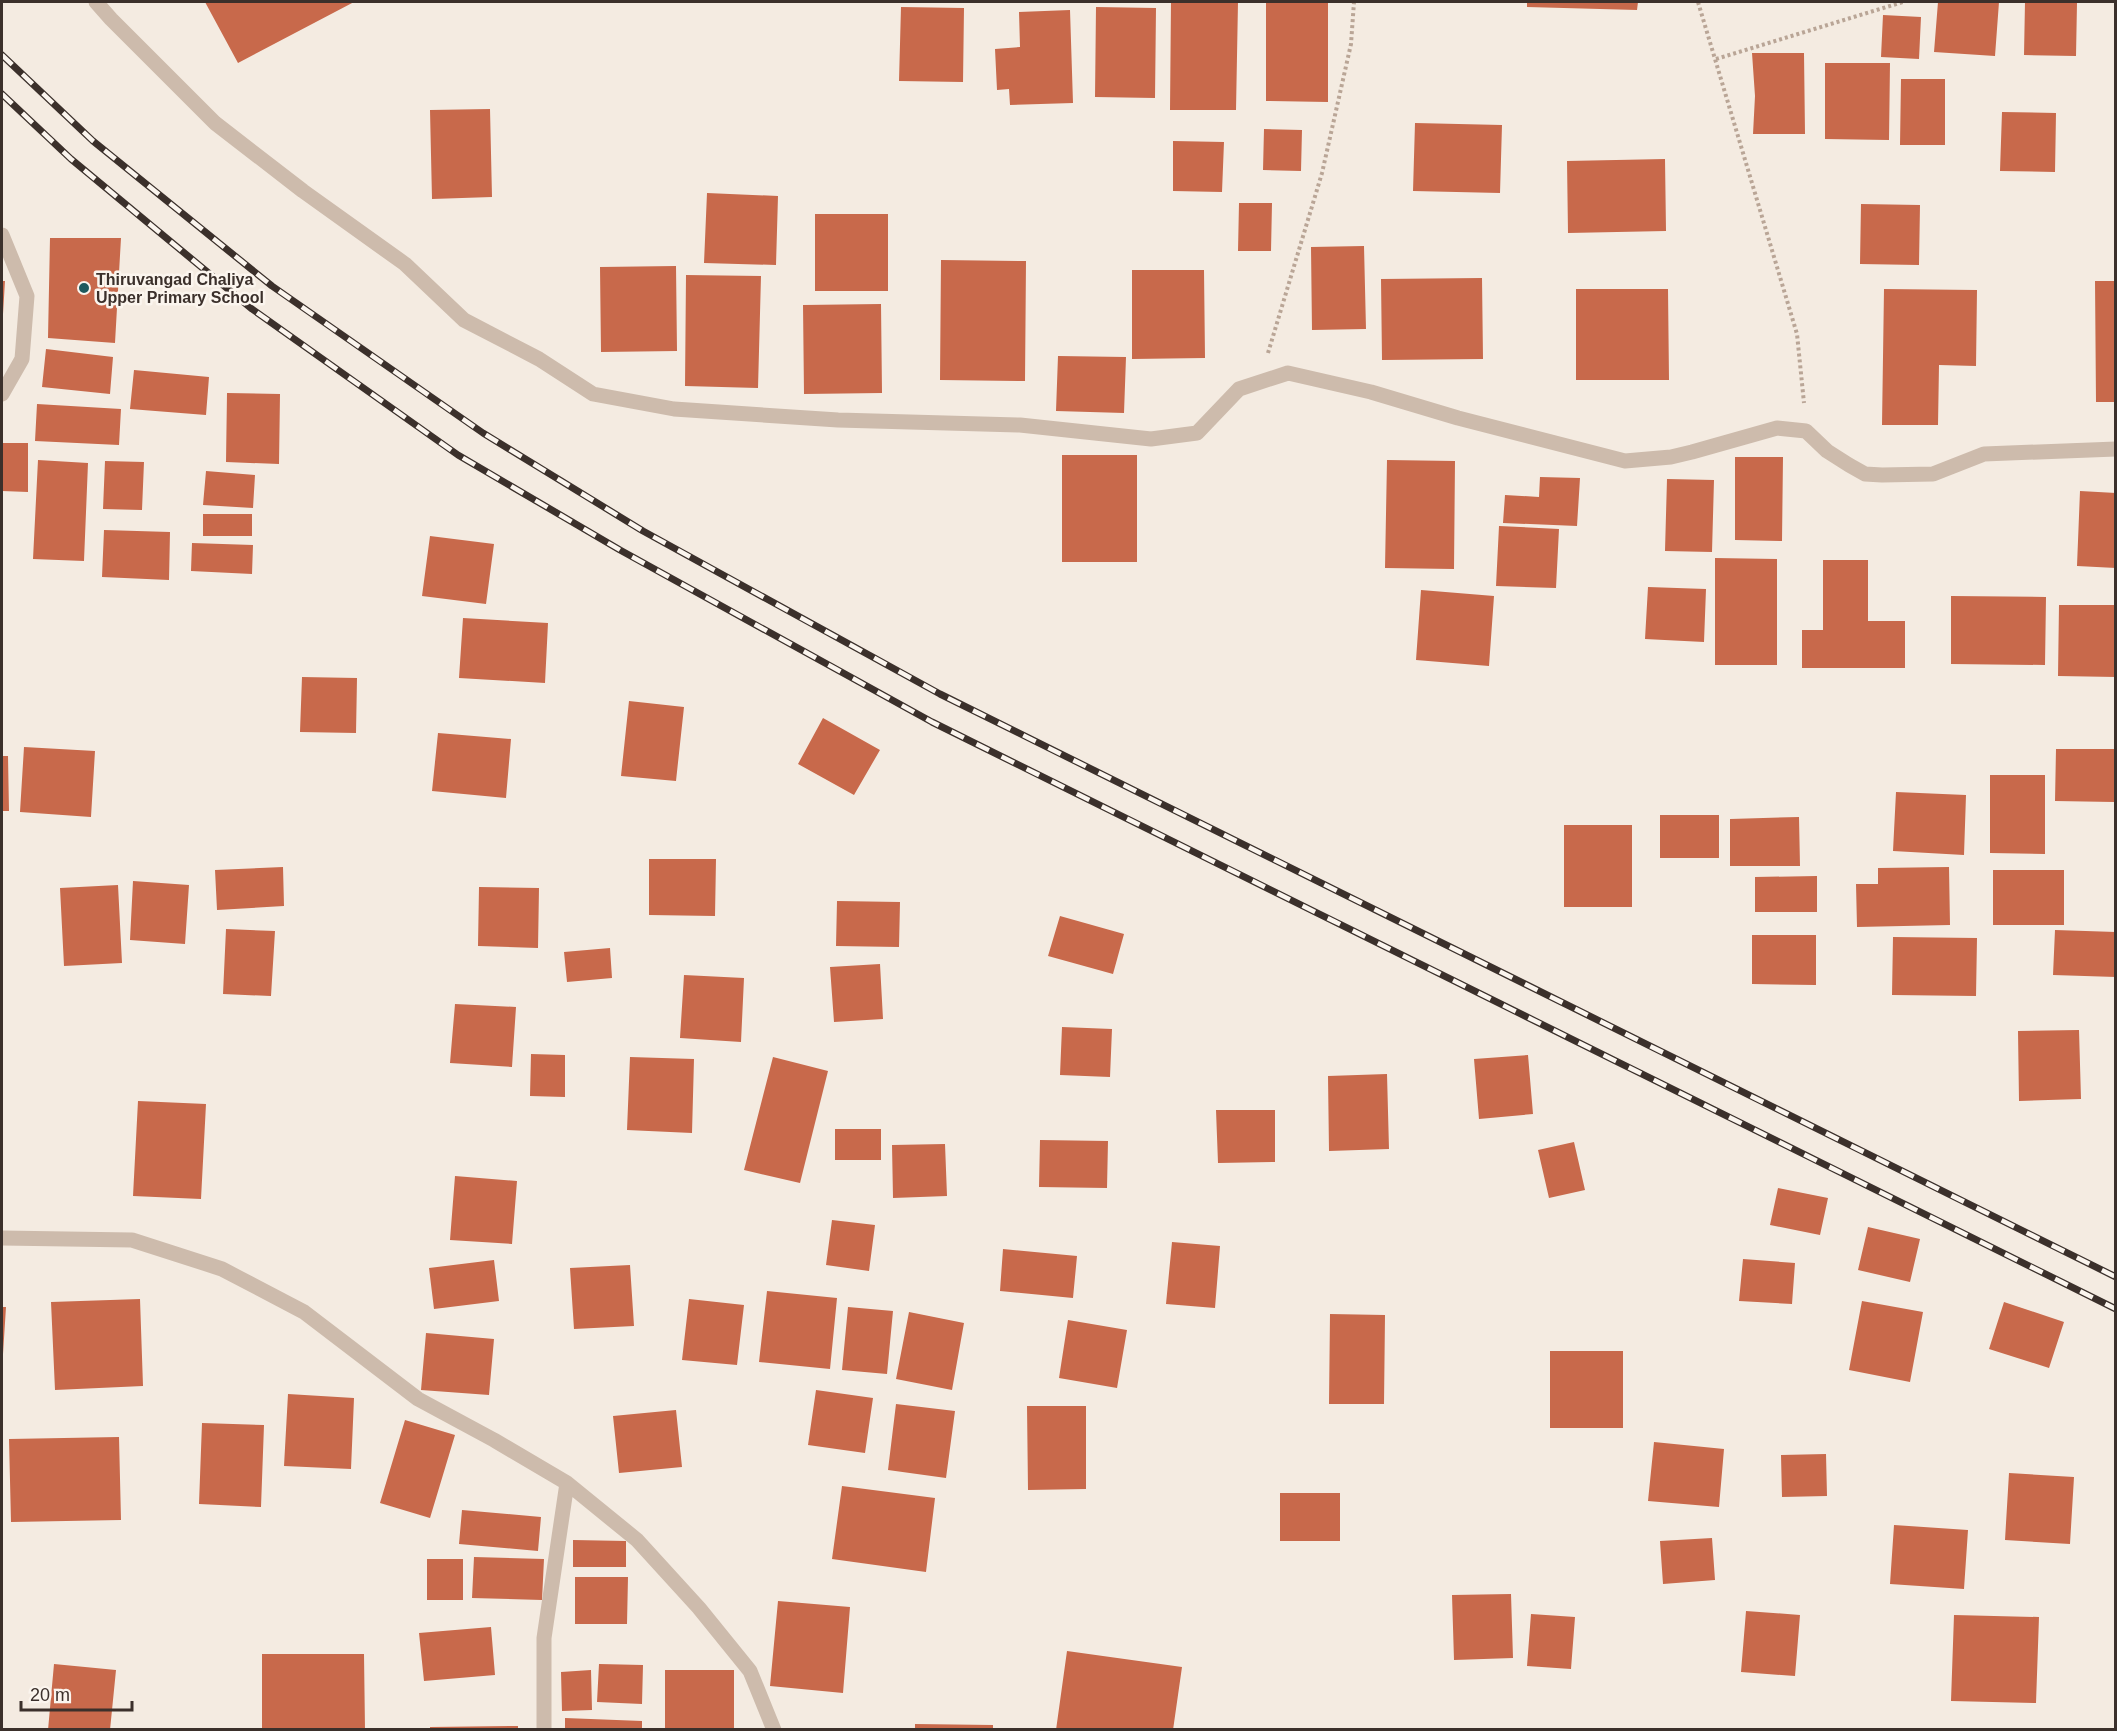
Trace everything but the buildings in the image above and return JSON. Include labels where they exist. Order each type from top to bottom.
[{"type":"street","points":[[96,2],[215,123],[303,191],[405,264],[464,320],[539,358],[593,394],[674,409],[838,420],[1020,425],[1151,439],[1197,433],[1239,389],[1288,373],[1371,392],[1458,418],[1625,461],[1671,457],[1777,428],[1806,431],[1827,451],[1865,474],[1933,474],[1984,454],[2115,449]]},
{"type":"street","points":[[2,235],[27,296],[22,358],[2,394]]},
{"type":"street","points":[[2,1238],[132,1240],[222,1269],[304,1312],[418,1399],[567,1483],[637,1540],[699,1608],[750,1671],[774,1730]]},
{"type":"street","points":[[544,1730],[543,1638],[567,1483]]},
{"type":"path","points":[[1260,382],[1322,173],[1351,44],[1354,2]]},
{"type":"path","points":[[1698,2],[1797,334],[1806,431]]},
{"type":"path","points":[[1716,59],[1903,2]]},
{"type":"railway","points":[[2,55],[93,141],[272,286],[483,433],[643,531],[940,694],[2116,1277]]},
{"type":"railway","points":[[2,94],[71,159],[252,309],[458,455],[620,550],[932,722],[2116,1309]]},
{"type":"place","name":"Thiruvangad Chaliya Upper Primary School","points":[[84,288]]}]
